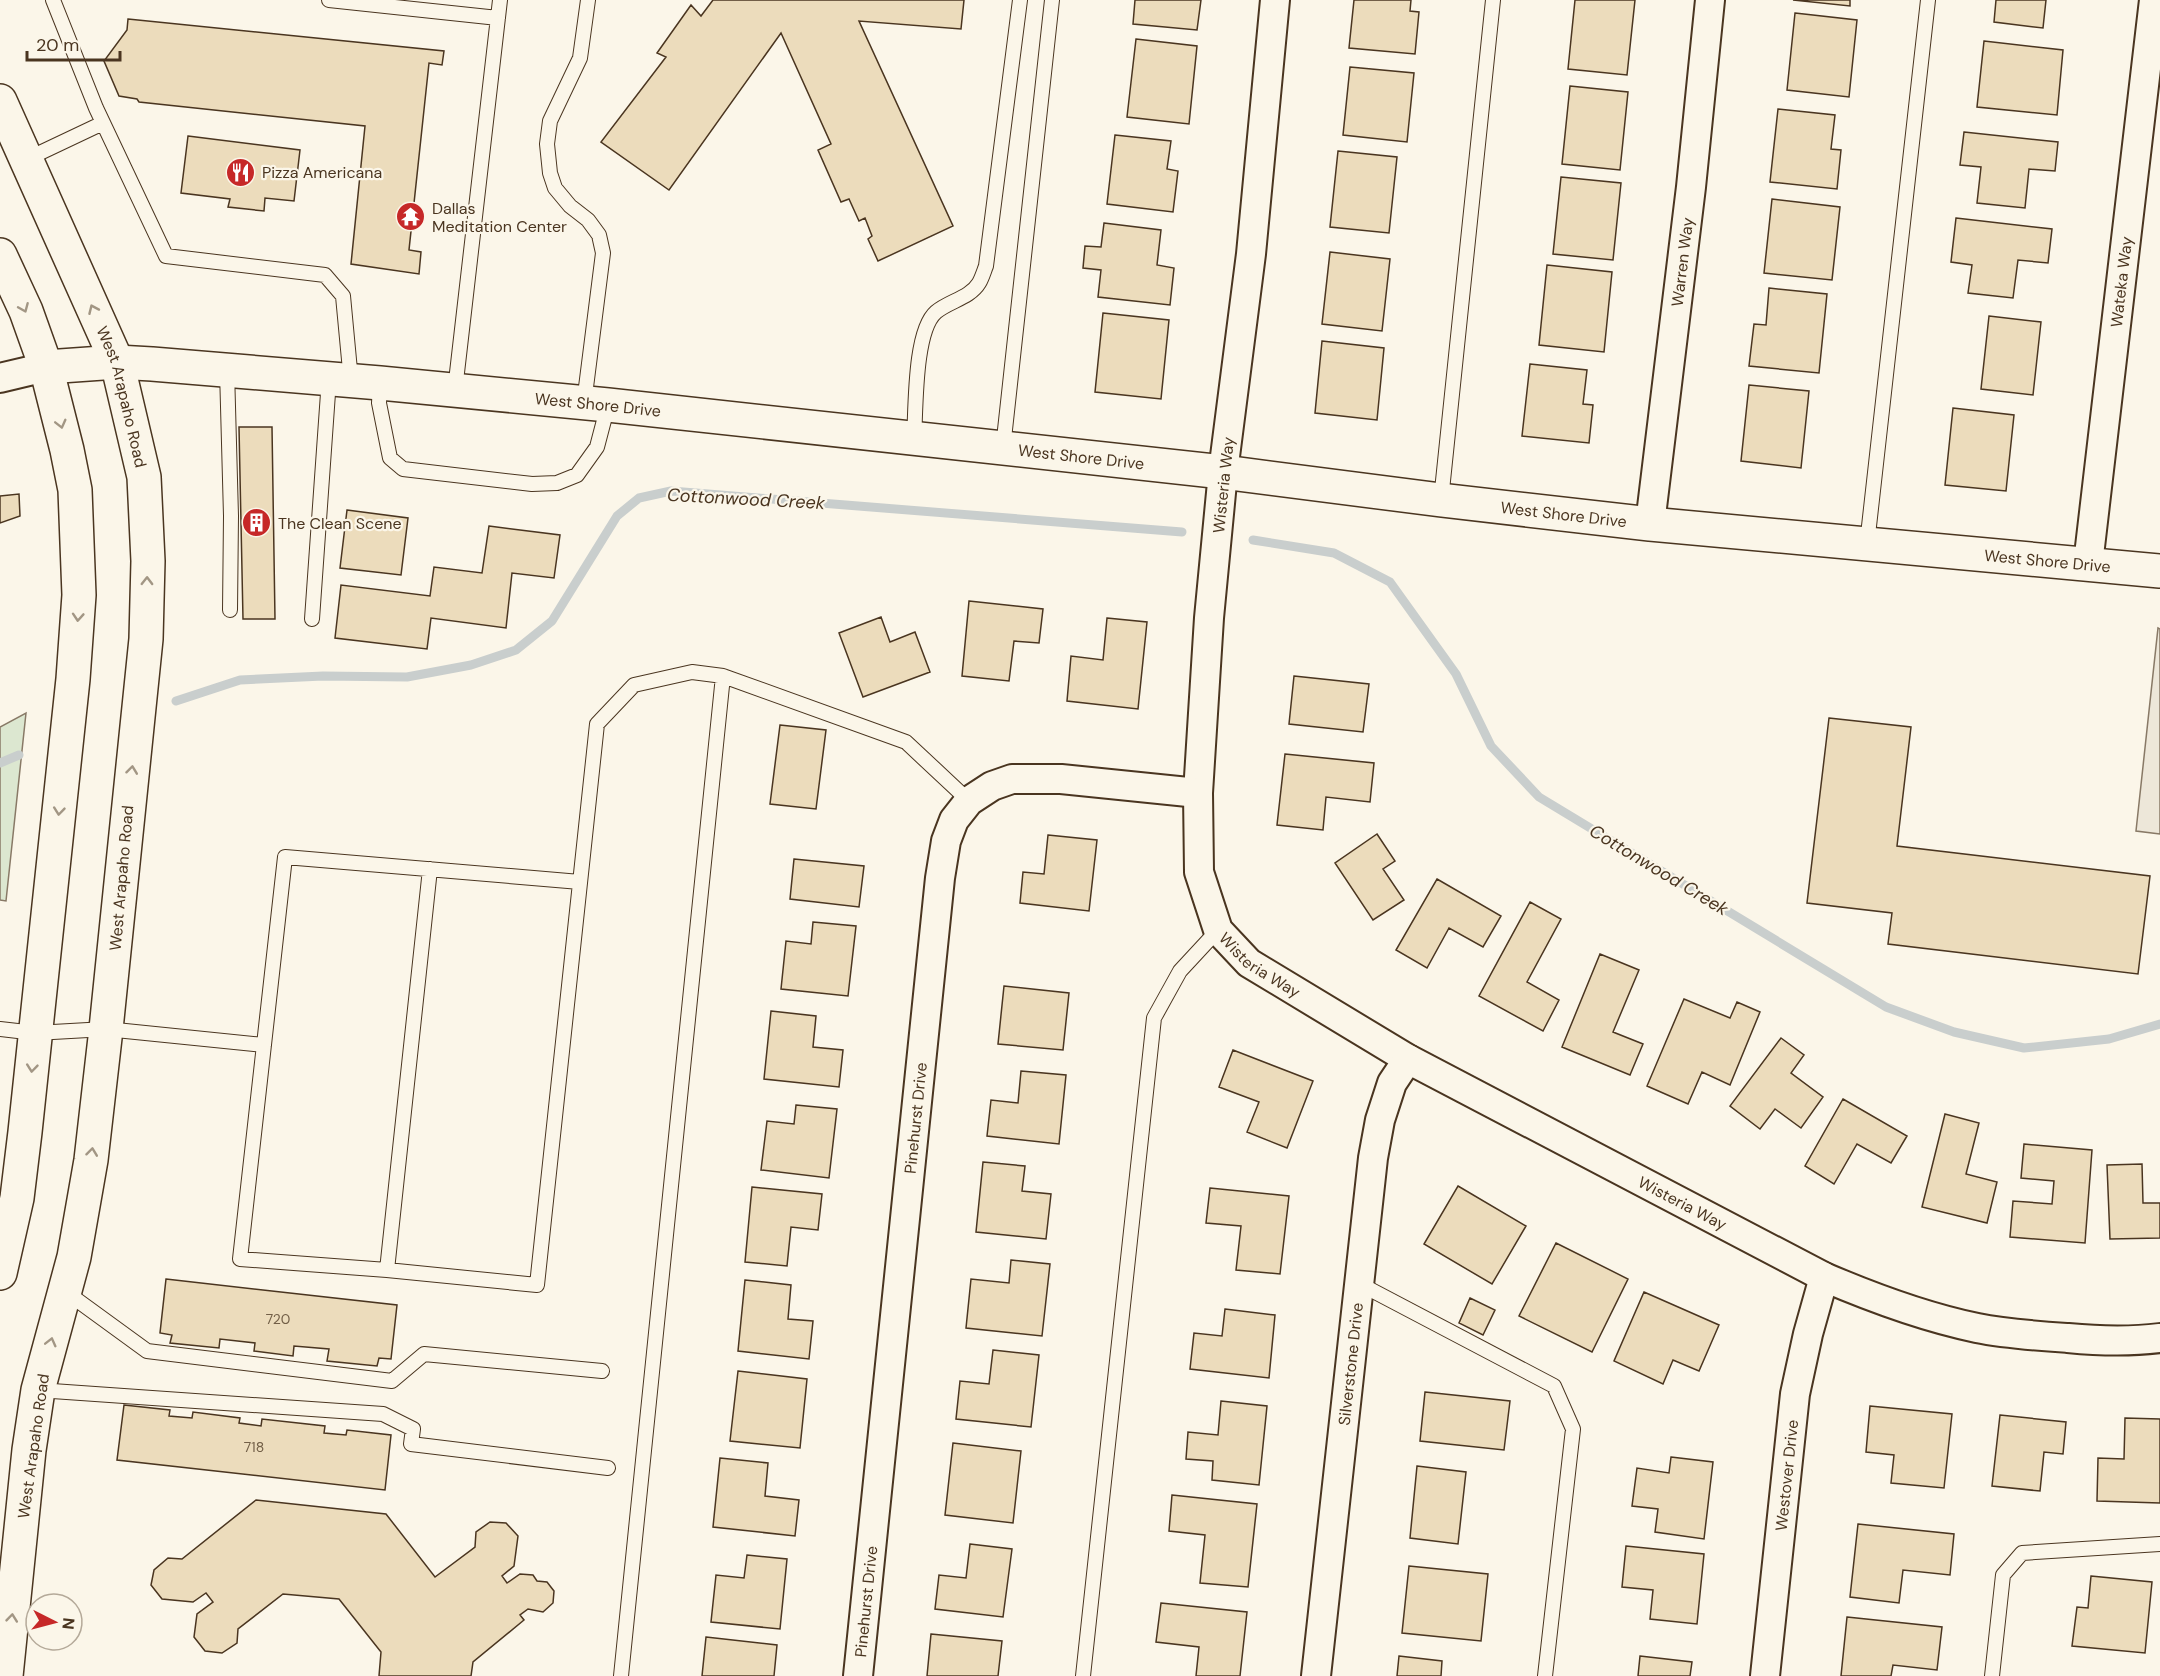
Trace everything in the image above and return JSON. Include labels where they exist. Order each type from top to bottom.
[{"type":"main road","name":"West Arapaho Road","points":[[0,100],[117,362],[144,477],[148,561],[146,639],[106,1029],[83,1215],[38,1390],[29,1450],[6,1676]]},
{"type":"main road","points":[[0,255],[26,310],[46,367],[67,450],[75,490],[79,595],[73,679],[17,1198],[4,1239],[0,1273]]},
{"type":"main road","name":"West Shore Drive","points":[[46,367],[117,362],[455,390],[1223,472],[1650,524],[2160,571]]},
{"type":"street","name":"Wisteria Way","points":[[1275,0],[1251,254],[1223,472],[1209,618],[1198,793],[1199,872],[1218,930],[1249,963],[1408,1059],[1824,1277],[1879,1301],[1976,1328],[2025,1335],[2094,1340],[2140,1341],[2160,1338]]},
{"type":"street","name":"Warren Way","points":[[1650,524],[1692,175],[1710,0]]},
{"type":"street","name":"Wateka Way","points":[[2088,564],[2154,0]]},
{"type":"street","name":"West Shore Drive","points":[[0,378],[46,367]]},
{"type":"street","name":"Pinehurst Drive","points":[[858,1676],[940,878],[946,841],[954,820],[969,801],[992,786],[1012,778],[1060,779],[1198,793]]},
{"type":"street","name":"Silverstone Drive","points":[[1316,1676],[1373,1158],[1380,1120],[1392,1083],[1408,1059]]},
{"type":"street","name":"Westover Drive","points":[[1765,1676],[1795,1394],[1808,1334],[1824,1277]]},
{"type":"lane","points":[[53,0],[103,123],[166,256],[325,275],[343,296],[353,381],[312,619]]},
{"type":"lane","points":[[329,0],[498,18]]},
{"type":"lane","points":[[455,390],[500,0]]},
{"type":"lane","points":[[353,381],[379,403],[390,458],[403,469],[532,484],[557,483],[577,475],[597,447],[596,404],[603,253],[599,235],[588,220],[570,206],[555,188],[549,173],[547,144],[550,120],[580,58],[588,0]]},
{"type":"lane","points":[[914,439],[919,363],[927,322],[936,312],[978,285],[986,266],[1020,0]]},
{"type":"lane","points":[[1003,448],[1052,0]]},
{"type":"lane","points":[[1441,500],[1493,0]]},
{"type":"lane","points":[[1867,544],[1928,0]]},
{"type":"lane","points":[[27,159],[103,123]]},
{"type":"lane","points":[[227,370],[231,516],[230,610]]},
{"type":"lane","points":[[579,882],[285,857],[240,1259],[387,1270],[537,1285],[597,724],[634,685],[692,672],[723,676],[906,742],[969,801]]},
{"type":"lane","points":[[621,1676],[723,676]]},
{"type":"lane","points":[[387,1270],[430,869]]},
{"type":"lane","points":[[1083,1676],[1154,1018],[1180,971],[1218,930]]},
{"type":"lane","points":[[0,1029],[35,1033],[106,1029],[264,1045]]},
{"type":"lane","points":[[1358,1283],[1554,1386],[1573,1429],[1545,1676]]},
{"type":"lane","points":[[64,1291],[147,1351],[392,1381],[424,1354],[602,1371]]},
{"type":"lane","points":[[38,1390],[383,1414],[413,1429],[411,1444],[608,1468]]},
{"type":"lane","points":[[1992,1676],[2003,1575],[2022,1553],[2160,1544]]},
{"type":"green space","points":[[26,713],[6,901],[0,900],[0,727]]},
{"type":"shaded area","points":[[2158,628],[2160,629],[2160,834],[2136,831]]},
{"type":"building","points":[[713,0],[964,0],[961,29],[859,21],[953,226],[878,261],[868,239],[872,236],[865,218],[859,221],[849,199],[841,202],[818,150],[831,144],[781,33],[669,190],[601,142],[666,57],[657,53],[691,5],[701,16]]},
{"type":"building","points":[[1135,0],[1201,0],[1197,30],[1133,24]]},
{"type":"building","points":[[1354,0],[1411,0],[1410,11],[1419,12],[1415,54],[1349,48]]},
{"type":"building","points":[[1575,0],[1635,0],[1627,75],[1568,69]]},
{"type":"building","points":[[1793,0],[1850,0],[1850,6]]},
{"type":"building","points":[[1996,0],[2046,0],[2043,28],[1994,22]]},
{"type":"building","points":[[1795,13],[1857,20],[1849,97],[1787,90]]},
{"type":"building","points":[[128,19],[444,51],[442,65],[429,63],[409,250],[421,252],[419,274],[351,264],[365,126],[139,102],[137,99],[119,96],[104,61],[127,30]]},
{"type":"building","points":[[1136,39],[1197,46],[1189,124],[1127,117]]},
{"type":"building","points":[[1984,41],[2063,50],[2057,115],[1977,107]]},
{"type":"building","points":[[1350,67],[1414,73],[1407,142],[1343,135]]},
{"type":"building","points":[[1570,86],[1628,92],[1620,170],[1562,164]]},
{"type":"building","points":[[1778,109],[1835,115],[1831,149],[1841,150],[1837,189],[1770,182]]},
{"type":"building","points":[[1964,132],[2058,142],[2055,171],[2029,169],[2025,208],[1977,203],[1981,167],[1960,165]]},
{"type":"building","points":[[1115,135],[1171,141],[1167,169],[1178,171],[1173,212],[1107,204]]},
{"type":"building","name":"Pizza Americana","points":[[188,136],[300,150],[294,201],[265,198],[264,211],[228,207],[230,199],[181,193]]},
{"type":"building","points":[[1338,151],[1397,157],[1389,233],[1330,227]]},
{"type":"building","points":[[1561,177],[1621,183],[1613,260],[1553,254]]},
{"type":"building","points":[[1772,199],[1840,207],[1832,280],[1764,273]]},
{"type":"building","points":[[1956,218],[2052,229],[2048,263],[2018,260],[2013,298],[1968,293],[1972,265],[1951,262]]},
{"type":"building","points":[[1104,223],[1161,230],[1157,265],[1174,268],[1170,305],[1098,297],[1101,270],[1083,268],[1085,246],[1101,247]]},
{"type":"building","points":[[1330,252],[1390,259],[1382,331],[1322,324]]},
{"type":"building","points":[[1547,265],[1612,272],[1604,352],[1539,345]]},
{"type":"building","points":[[1769,288],[1827,294],[1819,373],[1749,366],[1754,324],[1766,325]]},
{"type":"building","points":[[1103,313],[1169,320],[1161,399],[1095,392]]},
{"type":"building","points":[[1989,316],[2041,322],[2033,395],[1981,389]]},
{"type":"building","points":[[1322,341],[1384,348],[1377,420],[1315,413]]},
{"type":"building","points":[[1530,364],[1587,370],[1583,404],[1593,405],[1589,443],[1522,436]]},
{"type":"building","points":[[1749,385],[1809,391],[1801,468],[1741,461]]},
{"type":"building","points":[[1953,408],[2014,415],[2006,491],[1945,485]]},
{"type":"building","name":"The Clean Scene","points":[[239,427],[272,427],[275,619],[243,619]]},
{"type":"building","points":[[19,494],[20,516],[0,523],[0,496]]},
{"type":"building","points":[[347,510],[408,518],[401,575],[340,568]]},
{"type":"building","points":[[489,526],[560,535],[554,578],[512,573],[506,628],[431,618],[427,649],[335,638],[341,585],[430,596],[434,567],[482,573]]},
{"type":"building","points":[[969,601],[1043,609],[1039,643],[1014,641],[1009,681],[962,676]]},
{"type":"building","points":[[881,617],[890,642],[915,632],[930,672],[863,697],[839,633]]},
{"type":"building","points":[[1107,618],[1147,622],[1138,709],[1067,701],[1071,656],[1103,660]]},
{"type":"building","points":[[1294,676],[1369,684],[1363,732],[1289,724]]},
{"type":"building","points":[[1829,718],[1911,727],[1897,846],[2150,876],[2138,974],[1888,944],[1892,913],[1807,903]]},
{"type":"building","points":[[780,725],[826,730],[816,809],[770,804]]},
{"type":"building","points":[[1285,754],[1374,763],[1370,802],[1326,797],[1323,830],[1277,825]]},
{"type":"building","points":[[1377,834],[1395,861],[1383,869],[1404,900],[1373,920],[1335,863]]},
{"type":"building","points":[[1048,835],[1097,840],[1089,911],[1020,903],[1023,872],[1044,874]]},
{"type":"building","points":[[794,859],[864,866],[859,907],[790,899]]},
{"type":"building","points":[[1437,879],[1501,916],[1483,947],[1449,928],[1427,968],[1396,950]]},
{"type":"building","points":[[1530,902],[1561,919],[1527,982],[1559,1000],[1543,1031],[1479,996]]},
{"type":"building","points":[[813,922],[856,926],[848,996],[781,989],[786,941],[811,944]]},
{"type":"building","points":[[1600,954],[1639,970],[1613,1032],[1643,1044],[1630,1075],[1562,1047]]},
{"type":"building","points":[[1004,986],[1069,993],[1063,1050],[998,1044]]},
{"type":"building","points":[[1684,999],[1730,1018],[1737,1002],[1760,1012],[1730,1085],[1702,1072],[1688,1104],[1647,1086]]},
{"type":"building","points":[[771,1011],[816,1016],[813,1047],[843,1050],[839,1087],[764,1079]]},
{"type":"building","points":[[1781,1038],[1804,1055],[1791,1073],[1823,1097],[1801,1128],[1775,1109],[1760,1129],[1730,1106]]},
{"type":"building","points":[[1233,1050],[1313,1081],[1287,1148],[1247,1132],[1259,1102],[1219,1087]]},
{"type":"building","points":[[1021,1071],[1066,1075],[1059,1144],[987,1136],[991,1100],[1018,1103]]},
{"type":"building","points":[[1843,1099],[1907,1136],[1891,1163],[1857,1144],[1834,1184],[1805,1166]]},
{"type":"building","points":[[796,1105],[837,1109],[829,1178],[761,1170],[767,1121],[794,1124]]},
{"type":"building","points":[[1945,1114],[1979,1123],[1966,1174],[1997,1182],[1987,1223],[1922,1207]]},
{"type":"building","points":[[2024,1144],[2092,1150],[2085,1243],[2010,1237],[2013,1201],[2052,1204],[2054,1181],[2021,1178]]},
{"type":"building","points":[[983,1162],[1025,1166],[1022,1191],[1051,1194],[1046,1239],[976,1232]]},
{"type":"building","points":[[2142,1164],[2143,1203],[2160,1203],[2160,1238],[2110,1239],[2107,1165]]},
{"type":"building","points":[[1458,1186],[1526,1226],[1492,1284],[1424,1244]]},
{"type":"building","points":[[752,1187],[822,1194],[818,1230],[791,1227],[787,1266],[745,1262]]},
{"type":"building","points":[[1210,1188],[1289,1196],[1280,1274],[1236,1270],[1241,1226],[1206,1223]]},
{"type":"building","points":[[1556,1243],[1628,1279],[1592,1352],[1519,1316]]},
{"type":"building","points":[[1011,1260],[1050,1264],[1042,1336],[966,1328],[971,1279],[1009,1283]]},
{"type":"building","points":[[166,1279],[397,1305],[391,1359],[379,1358],[377,1366],[327,1361],[329,1349],[294,1346],[293,1356],[254,1351],[255,1343],[220,1339],[219,1348],[170,1343],[172,1335],[160,1333]]},
{"type":"building","points":[[745,1280],[791,1285],[788,1319],[813,1321],[809,1359],[738,1351]]},
{"type":"building","points":[[1644,1292],[1719,1325],[1699,1371],[1673,1360],[1663,1384],[1614,1361]]},
{"type":"building","points":[[1470,1298],[1495,1310],[1483,1335],[1459,1323]]},
{"type":"building","points":[[1225,1309],[1275,1315],[1269,1378],[1190,1369],[1194,1333],[1222,1336]]},
{"type":"building","points":[[993,1350],[1039,1355],[1031,1427],[956,1419],[960,1381],[989,1384]]},
{"type":"building","points":[[738,1371],[807,1379],[800,1448],[730,1441]]},
{"type":"building","points":[[1425,1392],[1510,1401],[1504,1450],[1420,1441]]},
{"type":"building","points":[[1221,1401],[1267,1406],[1259,1485],[1212,1480],[1213,1461],[1186,1459],[1188,1432],[1218,1435]]},
{"type":"building","points":[[124,1405],[170,1410],[169,1416],[192,1418],[193,1412],[240,1418],[239,1423],[261,1426],[262,1419],[325,1426],[324,1433],[346,1435],[347,1430],[391,1435],[385,1490],[117,1460]]},
{"type":"building","points":[[1870,1406],[1952,1414],[1944,1488],[1891,1483],[1894,1455],[1866,1452]]},
{"type":"building","points":[[2000,1415],[2066,1422],[2063,1454],[2044,1452],[2040,1491],[1992,1486]]},
{"type":"building","points":[[2125,1418],[2160,1419],[2160,1503],[2097,1501],[2098,1458],[2124,1459]]},
{"type":"building","points":[[953,1443],[1021,1451],[1013,1523],[945,1515]]},
{"type":"building","points":[[1671,1457],[1713,1462],[1704,1539],[1655,1532],[1658,1509],[1632,1506],[1637,1468],[1669,1473]]},
{"type":"building","points":[[720,1458],[768,1463],[765,1496],[799,1500],[795,1536],[713,1527]]},
{"type":"building","points":[[1417,1466],[1466,1472],[1458,1544],[1410,1538]]},
{"type":"building","points":[[1172,1495],[1257,1504],[1248,1587],[1200,1583],[1205,1535],[1169,1531]]},
{"type":"building","points":[[256,1500],[386,1514],[435,1577],[475,1547],[476,1532],[490,1522],[506,1523],[518,1536],[514,1566],[502,1576],[507,1583],[520,1574],[533,1575],[537,1581],[547,1582],[554,1591],[553,1603],[543,1612],[528,1609],[520,1615],[524,1620],[473,1662],[471,1676],[379,1676],[381,1652],[339,1599],[283,1594],[238,1629],[237,1643],[222,1653],[205,1651],[194,1637],[197,1614],[213,1602],[206,1593],[193,1602],[162,1599],[151,1585],[154,1570],[168,1558],[182,1559]]},
{"type":"building","points":[[1858,1524],[1954,1534],[1950,1575],[1903,1570],[1899,1603],[1850,1597]]},
{"type":"building","points":[[970,1544],[1012,1549],[1003,1617],[935,1609],[939,1575],[966,1578]]},
{"type":"building","points":[[1626,1546],[1704,1554],[1697,1624],[1650,1619],[1653,1590],[1622,1587]]},
{"type":"building","points":[[747,1555],[787,1559],[780,1629],[711,1622],[716,1575],[744,1578]]},
{"type":"building","points":[[1409,1566],[1488,1574],[1481,1641],[1402,1633]]},
{"type":"building","points":[[2091,1576],[2152,1582],[2145,1653],[2072,1646],[2077,1607],[2088,1608]]},
{"type":"building","points":[[1161,1603],[1247,1612],[1240,1676],[1196,1676],[1199,1647],[1156,1642]]},
{"type":"building","points":[[1847,1617],[1942,1627],[1937,1670],[1893,1665],[1891,1676],[1841,1676]]},
{"type":"building","points":[[931,1634],[1002,1641],[998,1676],[927,1676]]},
{"type":"building","points":[[706,1637],[777,1645],[774,1676],[702,1676]]},
{"type":"building","points":[[1399,1656],[1442,1661],[1441,1676],[1397,1676]]},
{"type":"building","points":[[1640,1656],[1692,1662],[1690,1676],[1638,1676]]},
{"type":"waterway","name":"Cottonwood Creek","points":[[176,701],[240,680],[323,676],[407,677],[471,665],[516,650],[552,621],[617,516],[639,498],[671,491],[1182,532]]},
{"type":"waterway","name":"Cottonwood Creek","points":[[1253,540],[1334,553],[1390,582],[1456,674],[1491,746],[1539,797],[1886,1007],[1954,1032],[2024,1048],[2109,1039],[2160,1024]]},
{"type":"waterway","name":"Cottonwood Creek","points":[[0,763],[19,755]]},
{"type":"place","name":"Pizza Americana","points":[[241,172]]},
{"type":"place","name":"Dallas Meditation Center","points":[[411,217]]},
{"type":"place","name":"The Clean Scene","points":[[257,523]]}]
